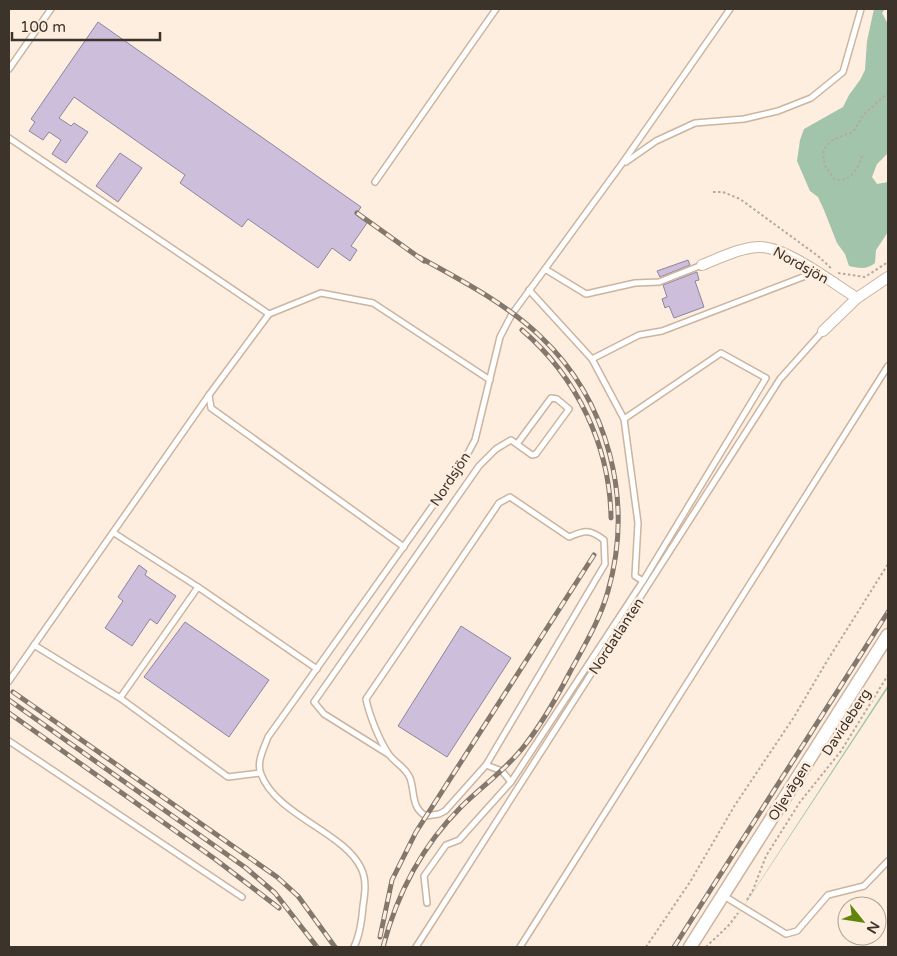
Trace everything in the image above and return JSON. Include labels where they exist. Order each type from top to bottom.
[{"type":"street","name":"Nordsjön","points":[[702,265],[742,250],[758,247],[773,248],[857,298]]},
{"type":"street","points":[[823,331],[857,298],[888,277]]},
{"type":"street","name":"Oljevägen","points":[[690,947],[888,635]]},
{"type":"lane","points":[[9,69],[51,9]]},
{"type":"lane","points":[[375,182],[496,9]]},
{"type":"lane","points":[[545,268],[621,165],[730,9]]},
{"type":"lane","points":[[621,165],[656,141],[695,123],[744,119],[778,111],[811,98],[843,72],[861,9]]},
{"type":"lane","points":[[9,138],[269,314]]},
{"type":"lane","name":"Nordsjön","points":[[260,773],[261,753],[268,738],[461,466],[475,440],[500,337],[512,314],[545,268],[586,294],[635,283],[658,282],[702,265]]},
{"type":"lane","points":[[592,359],[639,335],[662,331],[816,272]]},
{"type":"lane","points":[[528,290],[592,359],[624,419],[638,523],[635,576],[643,581]]},
{"type":"lane","points":[[9,681],[199,409],[269,314],[321,293],[373,303],[490,380]]},
{"type":"lane","name":"Nordatlanten","points":[[416,947],[780,379],[823,331]]},
{"type":"lane","points":[[427,903],[424,876],[446,845],[459,840],[511,782],[643,581],[766,378],[721,353],[624,419]]},
{"type":"lane","points":[[520,947],[888,366]]},
{"type":"lane","points":[[209,395],[211,408]]},
{"type":"lane","points":[[388,754],[369,714],[366,699],[499,503],[510,497],[569,536],[584,530],[593,532],[604,540],[605,564],[486,765],[445,810],[439,814],[426,816],[419,810],[414,801],[411,782],[406,769],[388,754],[324,714],[314,702],[479,466],[496,449],[511,440],[532,455],[536,454],[569,409],[557,399],[551,398],[517,444]]},
{"type":"lane","points":[[199,409],[211,408],[404,547]]},
{"type":"lane","points":[[114,533],[198,587],[317,669]]},
{"type":"lane","points":[[120,698],[198,587]]},
{"type":"lane","points":[[34,645],[120,698],[228,777],[260,773],[278,799],[342,847],[360,867],[364,877],[363,912],[354,947]]},
{"type":"lane","points":[[9,741],[242,897]]},
{"type":"lane","points":[[486,765],[502,771],[511,782]]},
{"type":"lane","points":[[723,895],[786,934],[792,933],[796,931],[828,895],[864,886],[888,861]]},
{"type":"path","points":[[862,156],[856,172],[841,181],[835,180],[824,164],[823,153],[826,146],[834,139],[853,132],[864,114],[888,93]]},
{"type":"path","points":[[712,192],[723,192],[740,199],[838,272],[865,277],[888,262]]},
{"type":"path","points":[[646,947],[690,882],[735,805],[794,717],[827,660],[888,564]]},
{"type":"path","name":"Davideberg","points":[[706,947],[730,925],[754,890],[766,856],[800,802],[841,751],[888,676]]},
{"type":"green space","points":[[874,9],[885,9],[882,13],[888,24],[888,153],[877,164],[872,177],[877,184],[888,182],[888,232],[876,250],[875,263],[866,268],[859,268],[849,266],[845,254],[837,243],[818,197],[810,191],[797,161],[800,140],[804,129],[843,107],[860,80],[865,70],[867,41]]},
{"type":"green space","points":[[888,685],[888,688],[717,947]]},
{"type":"building","points":[[98,22],[361,207],[356,215],[367,223],[351,246],[357,250],[350,261],[332,248],[318,268],[248,219],[242,227],[180,183],[185,175],[74,97],[59,118],[71,126],[74,123],[88,132],[66,163],[52,154],[61,140],[49,132],[43,140],[29,131],[35,122],[31,119]]},
{"type":"building","points":[[120,153],[142,168],[118,202],[96,186]]},
{"type":"building","points":[[688,260],[690,265],[660,277],[657,271]]},
{"type":"building","points":[[697,272],[699,280],[695,281],[704,307],[674,318],[669,306],[665,308],[662,299],[667,297],[663,285]]},
{"type":"building","points":[[139,565],[147,571],[145,575],[176,596],[157,624],[150,619],[132,646],[105,628],[123,601],[118,597]]},
{"type":"building","points":[[185,622],[269,680],[229,737],[144,677]]},
{"type":"building","points":[[461,626],[511,658],[447,757],[398,726]]},
{"type":"railway","points":[[357,213],[424,261]]},
{"type":"railway","points":[[383,947],[404,890],[423,854],[434,838],[461,807],[518,754],[538,727],[560,691],[605,602],[615,557],[618,522],[616,488],[610,454],[599,422],[583,391],[564,362],[540,336],[512,313],[451,274],[419,257]]},
{"type":"railway","points":[[522,330],[559,369],[587,415],[597,439],[604,465],[609,491],[611,518]]},
{"type":"railway","points":[[380,937],[392,880],[416,832],[594,555]]},
{"type":"railway","points":[[674,947],[888,612]]},
{"type":"railway","points":[[13,692],[277,877],[298,896],[335,947]]},
{"type":"railway","points":[[9,700],[246,868],[275,893],[317,947]]},
{"type":"railway","points":[[9,713],[215,859],[279,908]]}]
